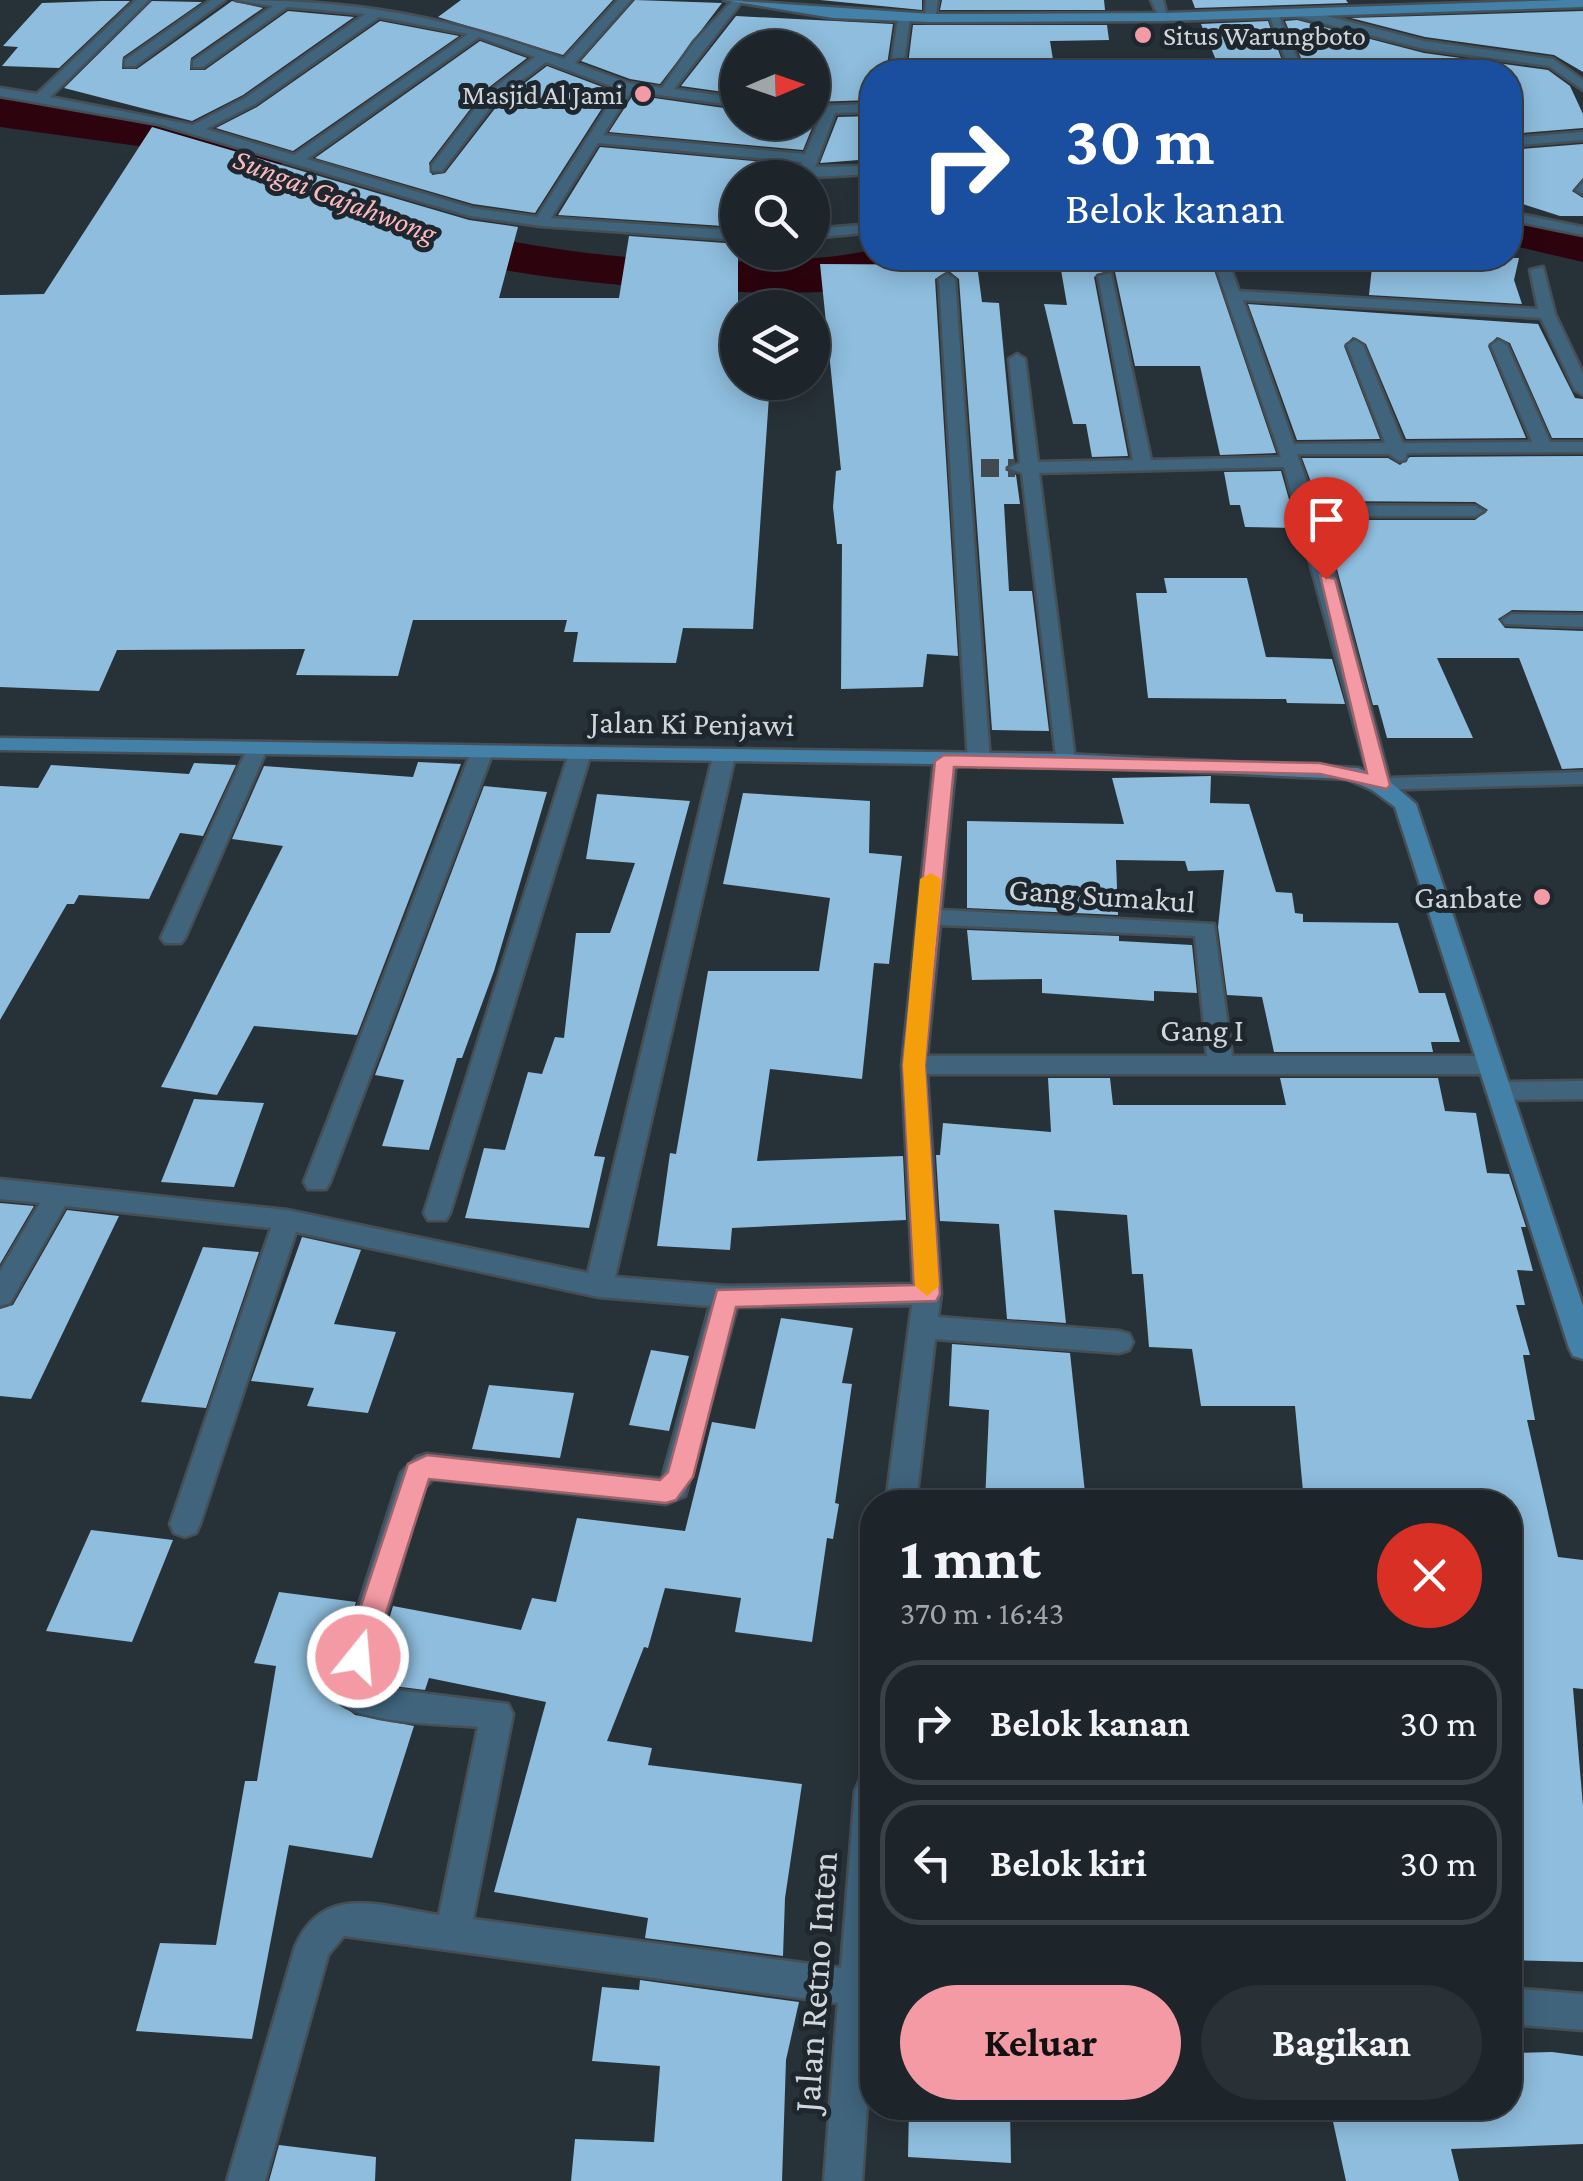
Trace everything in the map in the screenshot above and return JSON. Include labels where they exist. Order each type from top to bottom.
[{"type":"main road","points":[[734,1],[904,18],[1164,17],[1472,2],[1583,2]]},
{"type":"main road","name":"Jalan Ki Penjawi","points":[[0,744],[980,762],[1064,760],[1320,768],[1350,773],[1380,785]]},
{"type":"main road","points":[[1380,785],[1405,804],[1499,1090],[1574,1290],[1583,1348]]},
{"type":"street","points":[[40,99],[143,0]]},
{"type":"street","points":[[130,63],[219,0]]},
{"type":"street","points":[[242,0],[377,12],[478,32],[627,86],[720,100]]},
{"type":"street","points":[[566,65],[624,0]]},
{"type":"street","points":[[930,18],[932,0]]},
{"type":"street","points":[[1157,0],[1164,17]]},
{"type":"street","points":[[666,92],[681,67],[706,42],[719,16],[734,1]]},
{"type":"street","points":[[198,64],[285,3]]},
{"type":"street","points":[[194,130],[250,101],[377,12]]},
{"type":"street","points":[[1299,13],[1427,52],[1518,60]]},
{"type":"street","points":[[1272,14],[1292,60]]},
{"type":"street","points":[[898,60],[904,18]]},
{"type":"street","points":[[297,160],[478,32]]},
{"type":"street","points":[[437,168],[492,96],[544,57]]},
{"type":"street","points":[[1522,60],[1552,63],[1580,78]]},
{"type":"street","points":[[541,222],[627,86]]},
{"type":"street","points":[[0,92],[194,130],[470,212],[541,222],[720,235]]},
{"type":"street","points":[[830,110],[860,109]]},
{"type":"street","points":[[1522,141],[1583,136]]},
{"type":"street","points":[[593,138],[745,160]]},
{"type":"street","points":[[830,169],[860,170]]},
{"type":"street","points":[[1522,218],[1583,231]]},
{"type":"street","points":[[830,232],[860,229]]},
{"type":"street","points":[[1224,270],[1308,510],[1380,785],[1583,778]]},
{"type":"street","points":[[1538,270],[1547,314],[1583,390]]},
{"type":"street","points":[[1106,276],[1143,466]]},
{"type":"street","points":[[946,279],[980,762]]},
{"type":"street","points":[[1232,295],[1547,314]]},
{"type":"street","points":[[1355,345],[1398,452]]},
{"type":"street","points":[[1500,345],[1543,447]]},
{"type":"street","points":[[1017,358],[1022,468],[1064,760]]},
{"type":"street","points":[[1022,468],[1583,448]]},
{"type":"street","points":[[959,468],[980,468]]},
{"type":"street","points":[[1308,510],[1475,510]]},
{"type":"street","points":[[1512,620],[1583,621]]},
{"type":"street","points":[[172,938],[257,748]]},
{"type":"street","points":[[318,1182],[482,752]]},
{"type":"street","points":[[437,1213],[580,754]]},
{"type":"street","points":[[599,1286],[724,756]]},
{"type":"street","points":[[902,1490],[927,1294],[914,1065],[944,761]]},
{"type":"street","name":"Gang Sumakul","points":[[926,918],[1206,929],[1220,1062]]},
{"type":"street","name":"Gang I","points":[[914,1065],[1491,1065]]},
{"type":"street","points":[[1499,1090],[1583,1090]]},
{"type":"street","points":[[0,1189],[287,1220],[599,1286],[726,1297],[927,1294]]},
{"type":"street","points":[[0,1295],[58,1196]]},
{"type":"street","points":[[185,1524],[287,1220]]},
{"type":"street","points":[[453,1932],[498,1714],[362,1701],[348,1692],[411,1482],[427,1466],[666,1492],[675,1486],[726,1297]]},
{"type":"street","points":[[923,1327],[1119,1342]]},
{"type":"street","points":[[246,2181],[312,1947],[326,1927],[342,1920],[856,1988]]},
{"type":"street","name":"Jalan Retno Inten","points":[[843,2181],[860,1973]]},
{"type":"street","points":[[1522,2007],[1583,2012]]},
{"type":"building","points":[[461,0],[613,0],[563,55],[438,17]]},
{"type":"building","points":[[635,0],[722,3],[660,84],[630,79],[581,61]]},
{"type":"building","points":[[820,0],[922,0],[922,10]]},
{"type":"building","points":[[942,0],[1104,0],[1105,10],[940,10]]},
{"type":"building","points":[[1192,0],[1346,0],[1348,3],[1195,8]]},
{"type":"building","points":[[130,1],[59,68],[2,66],[18,47],[3,46],[42,3]]},
{"type":"building","points":[[152,1],[202,2],[123,57],[122,69],[137,69],[232,1],[263,8],[191,58],[190,70],[205,70],[288,11],[354,17],[243,95],[192,121],[64,88]]},
{"type":"building","points":[[1583,11],[1583,72],[1554,55],[1425,37],[1351,18]]},
{"type":"building","points":[[736,16],[893,24],[888,60],[860,60],[860,100],[830,101],[830,30],[725,30]]},
{"type":"building","points":[[1297,20],[1424,53],[1475,60],[1302,60],[1285,21]]},
{"type":"building","points":[[380,21],[459,36],[293,151],[216,128],[257,107]]},
{"type":"building","points":[[1268,21],[1282,60],[1216,60],[1201,24]]},
{"type":"building","points":[[913,25],[1107,25],[1109,40],[1050,41],[1053,60],[909,60]]},
{"type":"building","points":[[720,36],[720,91],[681,86]]},
{"type":"building","points":[[480,41],[527,58],[484,91],[429,163],[432,175],[445,173],[500,102],[547,66],[613,91],[535,213],[473,204],[315,158]]},
{"type":"building","points":[[1522,66],[1548,70],[1570,86],[1583,114],[1583,128],[1522,133]]},
{"type":"building","points":[[633,95],[720,107],[720,140],[807,140],[803,150],[609,132]]},
{"type":"building","points":[[860,116],[860,160],[821,160],[838,117]]},
{"type":"building","points":[[152,127],[469,220],[518,227],[499,298],[619,298],[629,236],[720,243],[720,270],[738,270],[738,290],[720,290],[720,400],[769,400],[753,629],[683,628],[676,663],[573,662],[578,632],[564,632],[567,620],[413,620],[398,676],[296,675],[305,649],[117,650],[99,691],[0,687],[0,295],[44,294]]},
{"type":"building","points":[[1583,144],[1583,178],[1572,191],[1583,198],[1583,216],[1560,216],[1522,204],[1522,149]]},
{"type":"building","points":[[600,147],[742,160],[720,160],[720,226],[558,215]]},
{"type":"building","points":[[830,264],[860,264],[860,270],[978,270],[982,302],[999,303],[1014,461],[1005,470],[1016,475],[1020,504],[1004,504],[1009,591],[1032,591],[1049,731],[992,730],[959,279],[949,271],[935,279],[958,656],[927,654],[923,687],[841,689],[842,544],[837,544],[833,507],[836,471],[841,470],[830,362],[830,290],[823,290],[821,270],[830,270]]},
{"type":"building","points":[[1061,270],[1108,270],[1094,277],[1128,456],[1092,457],[1086,424],[1073,424],[1044,304],[1067,305]]},
{"type":"building","points":[[1112,270],[1214,270],[1276,453],[1220,455],[1200,366],[1135,366]]},
{"type":"building","points":[[1372,270],[1516,270],[1514,280],[1522,304],[1369,295]]},
{"type":"building","points":[[1248,304],[1538,324],[1575,398],[1583,399],[1583,438],[1552,438],[1510,343],[1497,337],[1488,346],[1526,438],[1406,439],[1366,344],[1353,337],[1344,346],[1380,439],[1297,440]]},
{"type":"building","points":[[1583,456],[1583,611],[1512,610],[1498,619],[1505,628],[1583,631],[1583,768],[1562,769],[1519,658],[1437,658],[1473,738],[1387,738],[1378,705],[1373,705],[1324,520],[1475,520],[1488,510],[1475,502],[1318,501],[1302,458],[1388,458],[1400,465],[1410,457]]},
{"type":"building","points":[[1281,471],[1297,528],[1245,527],[1240,505],[1230,505],[1224,472]]},
{"type":"building","points":[[1164,578],[1247,578],[1266,657],[1332,659],[1345,704],[1287,703],[1286,699],[1148,698],[1136,593],[1167,593]]},
{"type":"building","points":[[418,762],[461,764],[357,1035],[254,1026],[217,1095],[161,1087],[283,846],[232,839],[264,766],[413,777]]},
{"type":"building","points":[[194,763],[236,765],[203,836],[180,833],[149,899],[79,895],[74,904],[67,904],[0,1020],[0,786],[38,788],[51,765],[189,774]]},
{"type":"building","points":[[1211,776],[1210,803],[1249,804],[1276,892],[1292,893],[1295,913],[1303,914],[1303,922],[1398,923],[1419,993],[1445,993],[1460,1042],[1431,1042],[1433,1052],[1274,1052],[1262,997],[1227,995],[1218,927],[1224,870],[1188,871],[1185,861],[1116,860],[1118,915],[967,908],[967,821],[1124,824],[1112,778]]},
{"type":"building","points":[[484,786],[547,792],[494,971],[462,1058],[457,1058],[429,1150],[382,1146],[404,1080],[375,1075]]},
{"type":"building","points":[[743,793],[870,801],[869,853],[902,856],[889,964],[874,963],[862,1079],[770,1069],[757,1161],[903,1156],[906,1220],[732,1228],[730,1250],[657,1246],[670,1153],[676,1154],[708,971],[819,971],[830,898],[723,884]]},
{"type":"building","points":[[597,794],[690,801],[594,1156],[605,1157],[589,1228],[465,1218],[484,1148],[505,1150],[528,1072],[542,1074],[555,1037],[564,1038],[576,933],[610,933],[635,863],[586,859]]},
{"type":"building","points":[[967,930],[1119,936],[1119,941],[1192,945],[1197,993],[1154,991],[1154,1001],[1042,993],[1042,979],[972,980]]},
{"type":"building","points":[[1048,1078],[1110,1078],[1113,1105],[1286,1105],[1280,1078],[1438,1078],[1445,1111],[1476,1113],[1487,1173],[1509,1174],[1526,1227],[1521,1227],[1533,1271],[1517,1270],[1525,1305],[1516,1305],[1530,1355],[1523,1355],[1535,1420],[1527,1420],[1558,1557],[1583,1560],[1583,1689],[1573,1688],[1583,1806],[1583,1962],[1522,1960],[1522,1490],[1303,1490],[1295,1406],[1201,1406],[1192,1349],[1149,1347],[1143,1274],[1132,1274],[1127,1215],[1054,1210],[1066,1323],[1007,1319],[999,1224],[940,1221],[936,1155],[940,1155],[943,1123],[1051,1132]]},
{"type":"building","points":[[194,1099],[264,1103],[234,1187],[161,1182]]},
{"type":"building","points":[[0,1203],[34,1206],[0,1264]]},
{"type":"building","points":[[67,1210],[119,1216],[31,1399],[0,1396],[0,1309],[13,1305]]},
{"type":"building","points":[[302,1237],[361,1250],[334,1324],[396,1332],[368,1413],[307,1406],[314,1388],[251,1381]]},
{"type":"building","points":[[203,1247],[259,1252],[206,1408],[141,1402]]},
{"type":"building","points":[[781,1318],[853,1328],[842,1383],[852,1384],[835,1503],[839,1504],[833,1539],[827,1538],[812,1642],[735,1632],[741,1598],[665,1588],[648,1648],[644,1647],[607,1741],[652,1748],[648,1765],[802,1784],[785,1898],[783,1956],[645,1938],[648,1918],[494,1892],[546,1702],[429,1678],[425,1690],[370,1683],[393,1606],[521,1630],[532,1598],[556,1602],[577,1518],[685,1531],[712,1422],[755,1429]]},
{"type":"building","points":[[952,1344],[1070,1353],[1085,1490],[986,1490],[989,1410],[949,1406]]},
{"type":"building","points":[[651,1350],[689,1356],[669,1431],[629,1425]]},
{"type":"building","points":[[489,1385],[574,1393],[560,1458],[472,1449]]},
{"type":"building","points":[[91,1530],[173,1540],[132,1642],[46,1631]]},
{"type":"building","points":[[279,1592],[356,1602],[328,1694],[355,1715],[414,1726],[372,1858],[289,1845],[252,2039],[136,2031],[160,1943],[216,1945],[245,1781],[257,1781],[276,1666],[254,1663]]},
{"type":"building","points":[[640,1980],[799,2002],[786,2060],[782,2181],[571,2181],[575,2139],[654,2142],[660,2066],[592,2061],[602,1987],[639,1990]]},
{"type":"building","points":[[1522,2053],[1583,2056],[1583,2144],[1451,2149],[1459,2181],[1346,2181],[1333,2120],[1522,2120]]},
{"type":"building","points":[[909,2120],[1010,2120],[1011,2163],[908,2157]]},
{"type":"building","points":[[279,2145],[376,2157],[375,2181],[269,2181]]},
{"type":"waterway","name":"Sungai Gajahwong","points":[[0,113],[165,136],[258,163]]},
{"type":"waterway","name":"Sungai Gajahwong","points":[[398,220],[429,236],[555,265],[725,276],[825,276],[860,268]]},
{"type":"waterway","name":"Sungai Gajahwong","points":[[1522,233],[1583,247]]},
{"type":"tunnel","points":[[981,468],[1015,468]]},
{"type":"slow traffic","points":[[927,1286],[922,1148],[914,1065],[931,879]]},
{"type":"place","name":"Situs Warungboto","points":[[1143,35]]},
{"type":"place","name":"Masjid Al Jami","points":[[643,94]]},
{"type":"place","name":"Ganbate","points":[[1542,897]]},
{"type":"route","points":[[358,1657],[411,1482],[427,1466],[666,1492],[680,1477],[726,1297],[927,1294],[922,1148],[914,1065],[944,761],[1064,760],[1320,768],[1350,773],[1380,785],[1326,579]]}]
